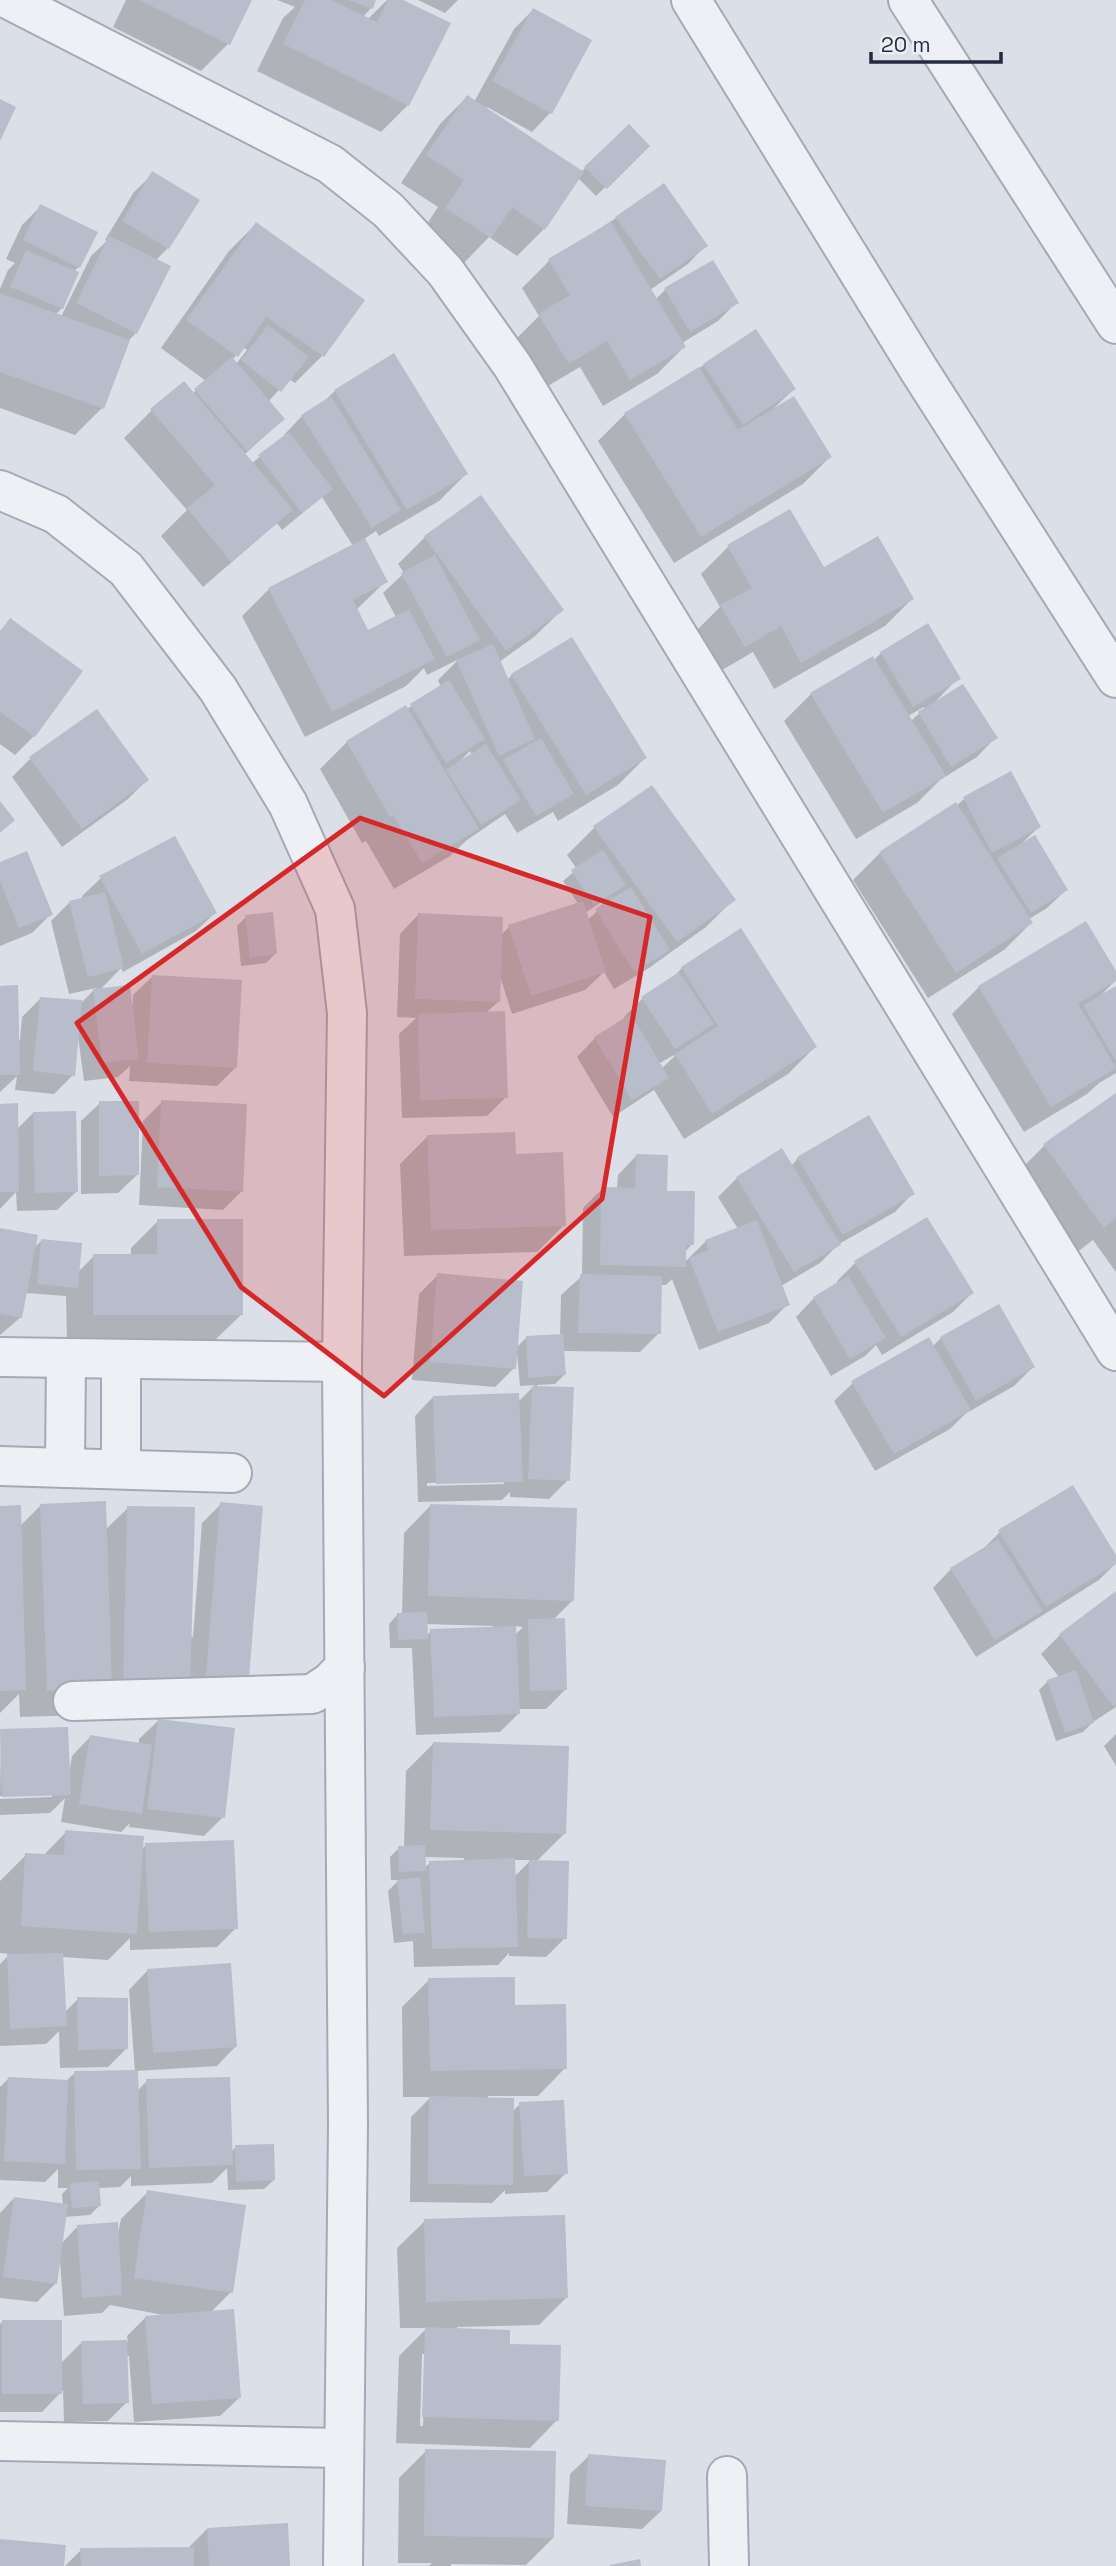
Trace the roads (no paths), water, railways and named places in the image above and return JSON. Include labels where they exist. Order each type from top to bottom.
[{"type":"street","points":[[691,0],[919,370],[1116,678]]},
{"type":"street","points":[[908,0],[1116,324]]},
{"type":"street","points":[[28,4],[330,164],[388,210],[445,271],[512,365],[1116,1351]]},
{"type":"street","points":[[0,491],[56,514],[126,569],[218,689],[288,804],[335,909],[347,1013],[342,1362],[348,2125],[342,2448],[343,2566]]},
{"type":"street","points":[[0,1357],[342,1362]]},
{"type":"street","points":[[65,1468],[66,1358]]},
{"type":"street","points":[[121,1359],[121,1469]]},
{"type":"street","points":[[0,1466],[232,1473]]},
{"type":"street","points":[[73,1701],[312,1694],[345,1668]]},
{"type":"street","points":[[0,2441],[342,2448]]},
{"type":"street","points":[[727,2476],[729,2566]]}]
